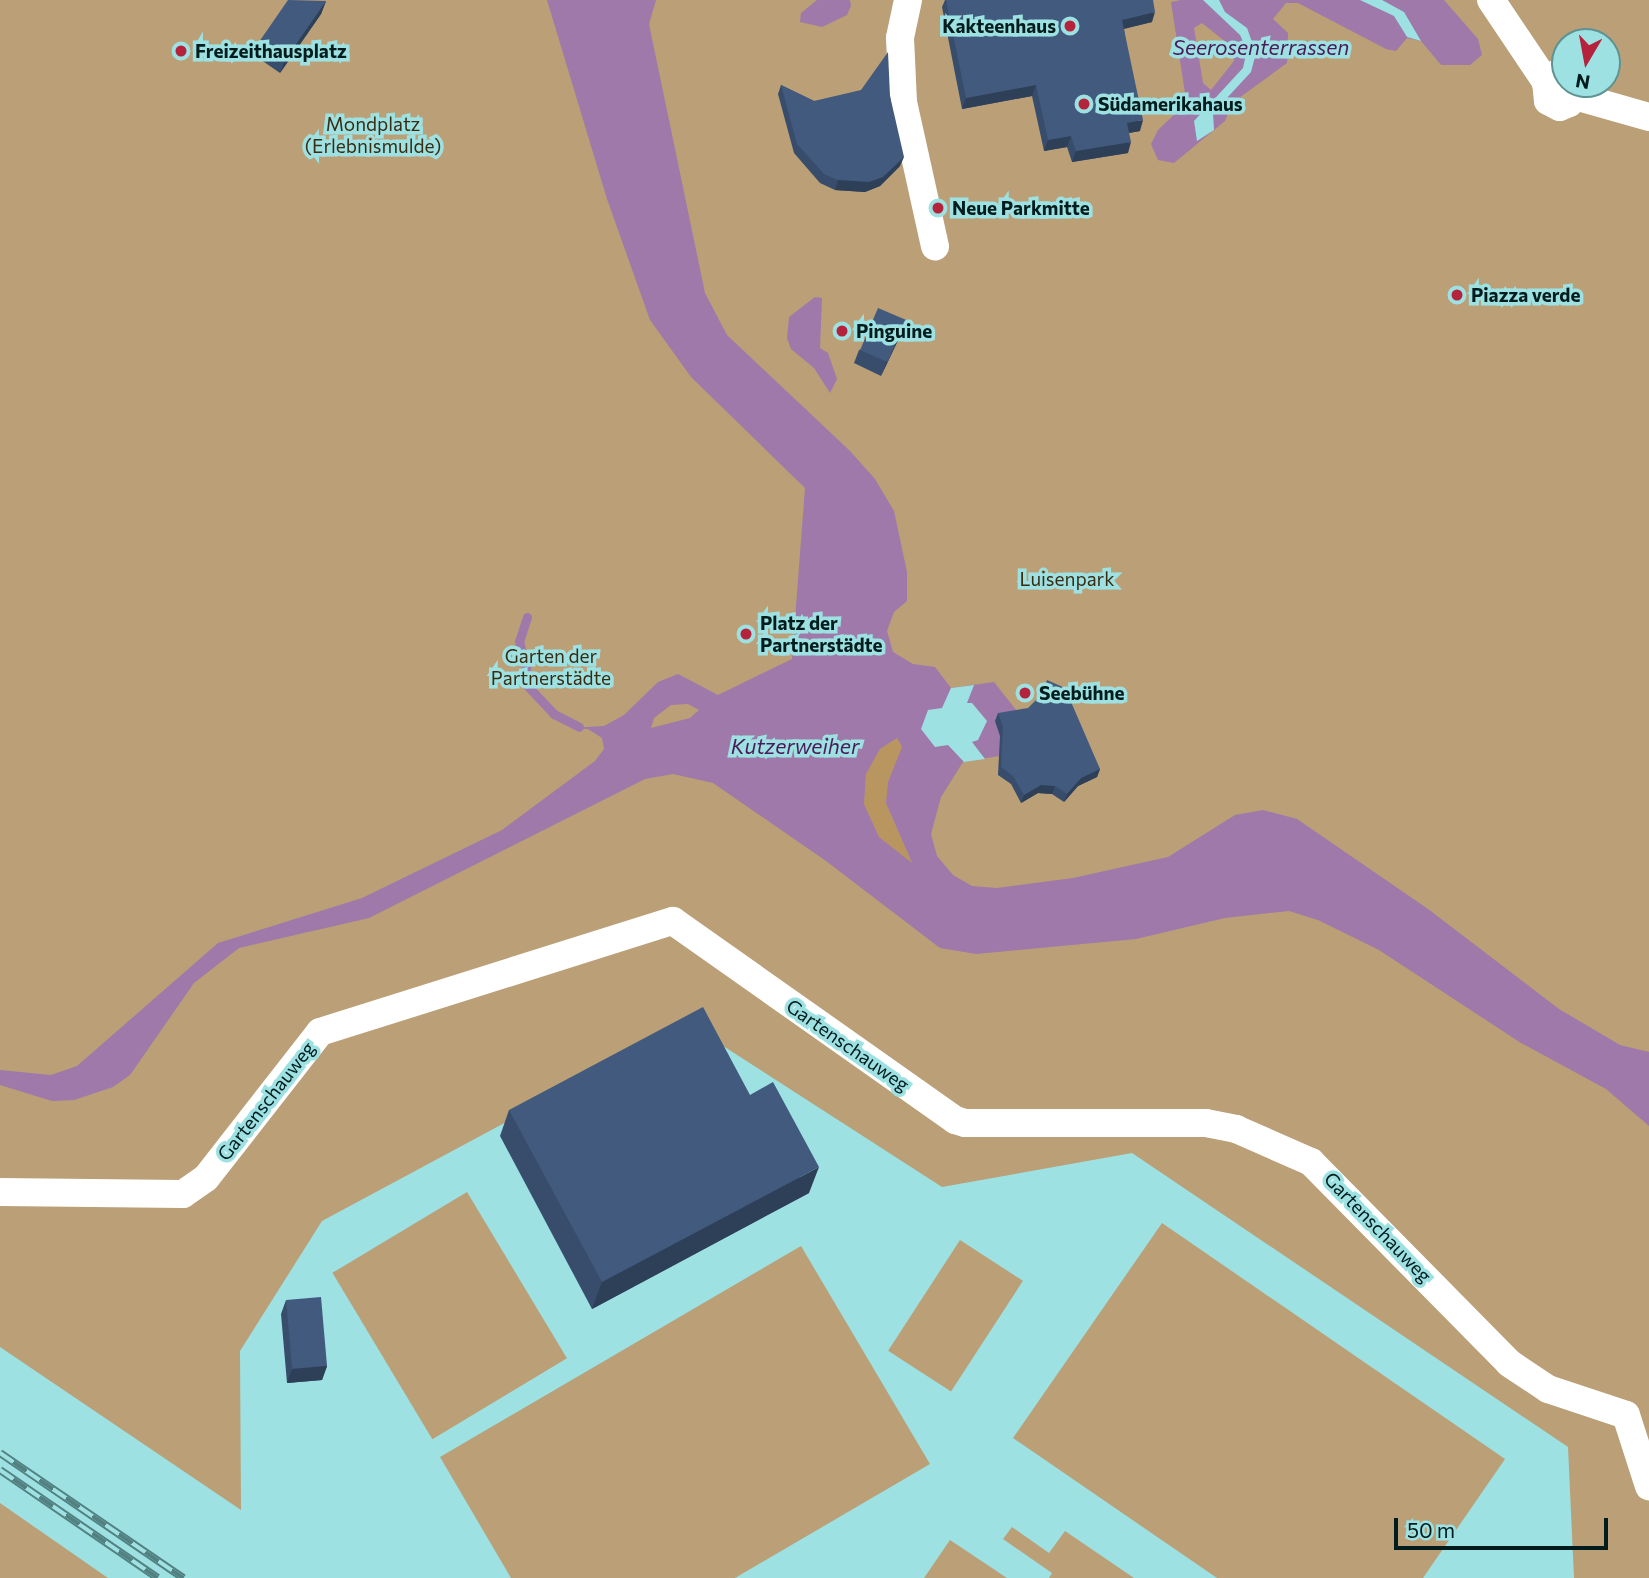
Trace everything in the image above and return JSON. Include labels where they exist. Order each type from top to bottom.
[{"type":"street","points":[[908,0],[901,38],[903,102],[935,246]]},
{"type":"street","points":[[1491,0],[1551,68]]},
{"type":"street","points":[[1601,98],[1649,117]]},
{"type":"street","name":"Gartenschauweg","points":[[0,1192],[183,1194],[206,1178],[320,1032],[673,921],[955,1120],[965,1124],[1206,1123],[1236,1129],[1311,1162],[1509,1363],[1548,1390],[1626,1415],[1649,1486]]},
{"type":"green space","name":"Luisenpark","points":[[0,0],[1649,0],[1649,1578],[1574,1578],[1568,1447],[1132,1153],[942,1187],[689,1024],[322,1221],[240,1351],[241,1510],[0,1347]]},
{"type":"green space","points":[[467,1192],[567,1358],[432,1439],[332,1273]]},
{"type":"green space","points":[[1162,1223],[1505,1459],[1423,1578],[1217,1578],[1013,1438]]},
{"type":"green space","points":[[960,1240],[1023,1281],[951,1392],[888,1351]]},
{"type":"green space","points":[[801,1246],[930,1464],[735,1578],[511,1578],[440,1457]]},
{"type":"green space","points":[[0,1503],[108,1578],[0,1578]]},
{"type":"green space","points":[[1012,1527],[1049,1553],[1065,1531],[1134,1578],[1049,1578],[1052,1573],[1003,1539]]},
{"type":"green space","points":[[950,1540],[1007,1578],[924,1578]]},
{"type":"shaded area","points":[[897,738],[903,747],[888,781],[886,803],[912,864],[879,837],[864,804],[866,774],[880,749]]},
{"type":"water","name":"Kutzerweiher","points":[[547,0],[656,0],[649,24],[705,293],[727,335],[850,451],[875,479],[894,511],[907,572],[907,601],[894,612],[887,631],[893,652],[913,664],[935,667],[951,688],[994,682],[1020,715],[1005,755],[963,762],[941,797],[931,834],[937,856],[953,875],[972,886],[997,888],[1073,878],[1168,857],[1235,815],[1263,810],[1297,819],[1428,909],[1559,1009],[1620,1045],[1649,1052],[1649,1126],[1606,1089],[1521,1043],[1379,950],[1318,920],[1289,911],[1225,918],[1136,939],[976,954],[940,948],[826,861],[713,783],[673,774],[645,779],[369,918],[239,948],[194,983],[130,1075],[113,1087],[74,1100],[52,1101],[0,1085],[0,1070],[51,1075],[77,1066],[218,943],[362,898],[502,830],[595,761],[604,749],[602,738],[588,729],[570,728],[604,726],[624,715],[658,682],[678,674],[718,695],[792,659],[805,488],[691,377],[650,320],[607,199]],"holes":[[[688,704],[699,710],[690,718],[651,728],[654,718],[671,705]],[[897,738],[902,747],[888,782],[886,803],[912,863],[879,837],[864,804],[866,774],[880,749]]]},
{"type":"water","points":[[817,0],[850,0],[851,6],[847,15],[822,27],[800,22],[801,13]]},
{"type":"water","name":"Seerosenterrassen","points":[[1444,0],[1478,39],[1482,55],[1470,65],[1441,65],[1421,41],[1407,38],[1396,51],[1386,49],[1298,3],[1286,3],[1273,19],[1288,33],[1287,63],[1232,103],[1225,121],[1174,163],[1158,160],[1151,144],[1158,130],[1179,110],[1185,93],[1171,2]],"holes":[[[1202,23],[1232,47],[1234,61],[1211,90],[1203,83],[1194,28]]]},
{"type":"water","points":[[815,297],[822,298],[820,348],[828,353],[837,379],[830,393],[814,368],[791,349],[787,338],[789,317]]},
{"type":"pier","points":[[1203,0],[1219,0],[1225,12],[1247,28],[1256,53],[1251,72],[1213,113],[1214,130],[1197,141],[1194,121],[1243,68],[1247,50],[1240,35]]},
{"type":"pier","points":[[1360,0],[1382,0],[1404,12],[1421,41],[1407,37],[1394,16]]},
{"type":"pier","name":"Seebühne","points":[[974,685],[967,703],[972,703],[987,721],[978,740],[972,742],[985,759],[964,762],[948,745],[935,747],[921,729],[928,710],[942,708],[951,688]]},
{"type":"building","points":[[288,0],[326,1],[285,60],[259,42]]},
{"type":"building","points":[[946,0],[1153,0],[1155,12],[1122,20],[1143,120],[1127,123],[1131,142],[1076,151],[1071,136],[1048,140],[1036,85],[966,98]]},
{"type":"building","points":[[888,52],[890,96],[904,157],[883,177],[869,182],[838,180],[824,174],[797,144],[781,85],[814,101],[861,90]]},
{"type":"building","points":[[878,308],[906,320],[888,362],[860,350]]},
{"type":"building","points":[[1047,680],[1065,688],[1100,769],[1081,778],[1067,794],[1055,786],[1041,785],[1024,795],[1013,776],[1001,767],[1003,727],[998,713],[1028,708],[1042,694]]},
{"type":"building","points":[[703,1007],[750,1095],[773,1082],[819,1167],[602,1282],[509,1110]]},
{"type":"building","points":[[321,1297],[327,1366],[292,1369],[286,1300]]},
{"type":"waterway","points":[[527,617],[519,641],[526,668],[520,678],[554,714],[579,727]]},
{"type":"railway","points":[[0,1453],[183,1578]]},
{"type":"railway","points":[[0,1470],[158,1578]]},
{"type":"place","name":"Kakteenhaus","points":[[1070,26]]},
{"type":"place","name":"Freizeithausplatz","points":[[181,51]]},
{"type":"place","name":"Südamerikahaus","points":[[1084,104]]},
{"type":"place","name":"Neue Parkmitte","points":[[938,208]]},
{"type":"place","name":"Piazza verde","points":[[1457,295]]},
{"type":"place","name":"Pinguine","points":[[842,331]]},
{"type":"place","name":"Platz der Partnerstädte","points":[[746,634]]},
{"type":"place","name":"Seebühne","points":[[1025,693]]},
{"type":"park label","name":"Mondplatz (Erlebnismulde)","points":[[373,135]]},
{"type":"park label","name":"Garten der Partnerstädte","points":[[551,667]]}]
